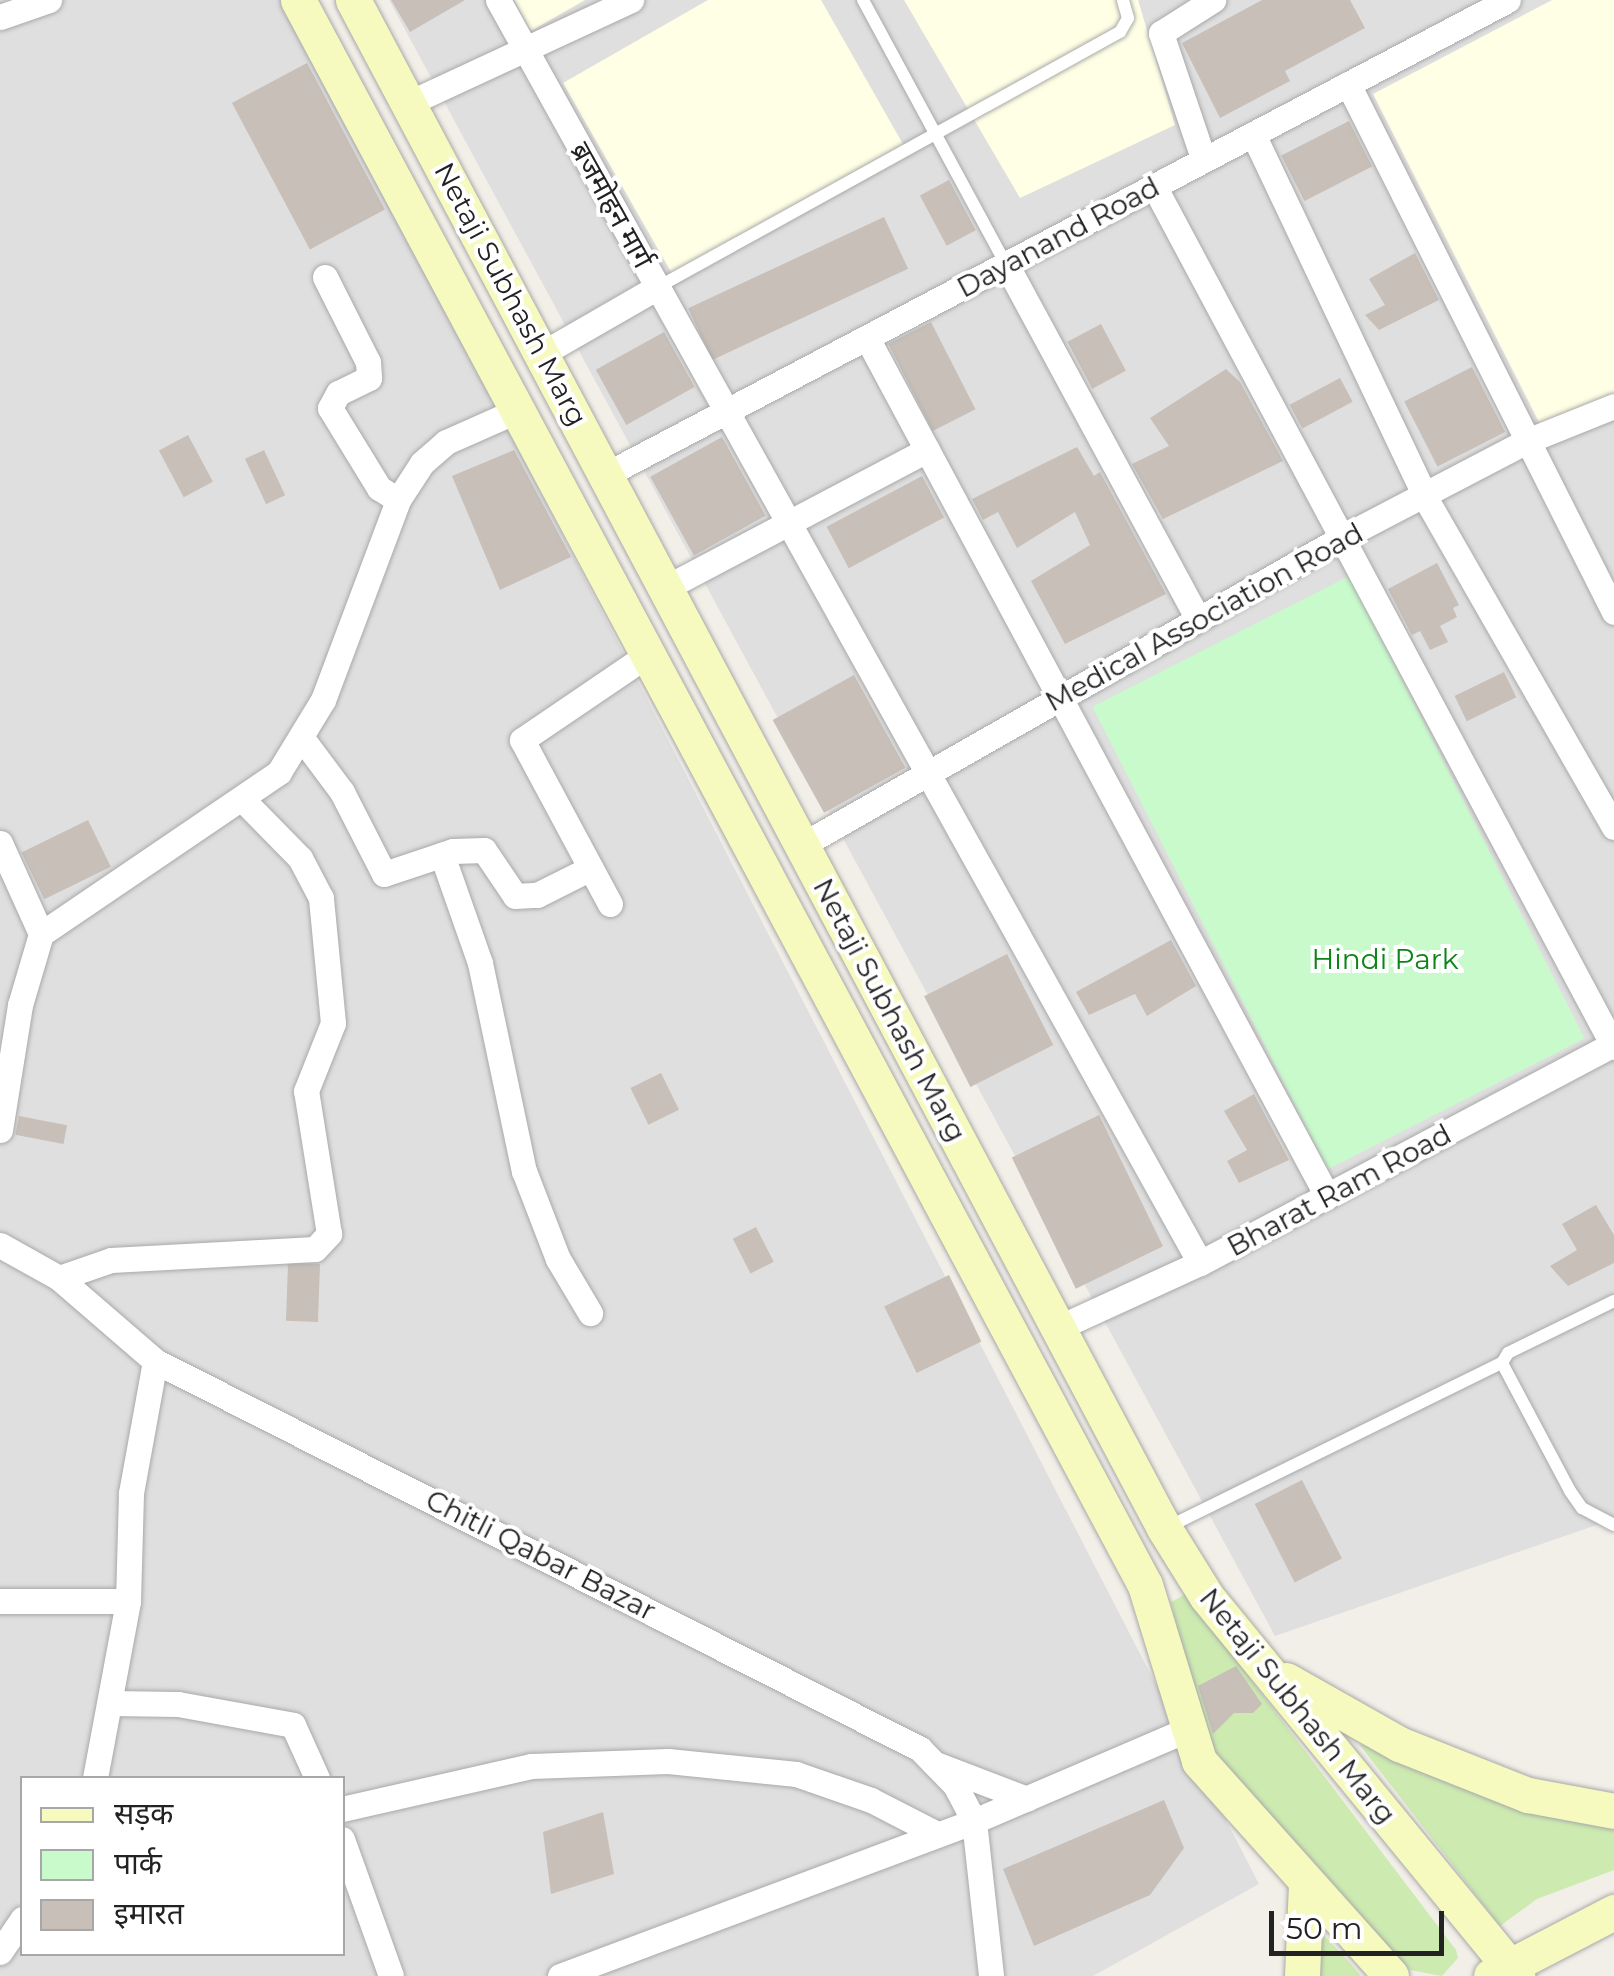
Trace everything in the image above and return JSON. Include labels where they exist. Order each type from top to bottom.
[{"type":"main road","name":"Netaji Subhash Marg","points":[[298,0],[1145,1585],[1186,1730],[1211,1782],[1391,1976]]},
{"type":"main road","name":"Netaji Subhash Marg","points":[[354,0],[1164,1528],[1207,1597],[1272,1672],[1505,1972]]},
{"type":"main road","points":[[1272,1672],[1399,1744],[1528,1795],[1614,1811]]},
{"type":"main road","points":[[1302,1976],[1306,1884]]},
{"type":"main road","points":[[1505,1972],[1614,1912]]},
{"type":"street","points":[[0,17],[49,0]]},
{"type":"street","name":"ब्रजमोहन मार्ग","points":[[498,0],[792,520],[1200,1262]]},
{"type":"street","points":[[409,103],[527,52],[631,0]]},
{"type":"street","points":[[1203,158],[1160,32],[1213,0]]},
{"type":"street","name":"Dayanand Road","points":[[607,474],[1508,0]]},
{"type":"street","points":[[1348,84],[1614,612]]},
{"type":"street","points":[[1254,134],[1426,499],[1614,827]]},
{"type":"street","points":[[1154,186],[1614,1045]]},
{"type":"street","points":[[1006,264],[1198,617]]},
{"type":"street","points":[[325,277],[368,362],[369,378],[338,393],[330,408],[379,488],[398,500]]},
{"type":"street","points":[[542,353],[658,287]]},
{"type":"street","points":[[866,338],[1062,694],[1327,1196]]},
{"type":"street","name":"Medical Association Road","points":[[802,844],[1343,537],[1426,499],[1527,441],[1614,406]]},
{"type":"street","points":[[0,1130],[20,1005],[41,934],[244,801],[304,741],[398,500],[422,463],[446,442],[516,412]]},
{"type":"street","points":[[667,587],[927,450]]},
{"type":"street","points":[[610,904],[522,740],[647,656]]},
{"type":"street","points":[[304,741],[342,792],[384,874],[442,855],[484,850],[514,896],[537,896],[590,868]]},
{"type":"street","points":[[59,1278],[111,1260],[316,1249],[329,1234],[306,1091],[333,1022],[321,898],[300,858],[244,801]]},
{"type":"street","points":[[0,844],[41,934]]},
{"type":"street","points":[[442,855],[480,963],[524,1171],[558,1259],[590,1313]]},
{"type":"street","name":"Bharat Ram Road","points":[[1060,1328],[1200,1262],[1614,1045]]},
{"type":"street","name":"Chitli Qabar Bazar","points":[[0,1245],[59,1278],[155,1361],[880,1726],[938,1765],[974,1821],[991,1976]]},
{"type":"street","points":[[95,1776],[128,1601],[132,1493],[155,1361]]},
{"type":"street","points":[[0,1601],[128,1601]]},
{"type":"street","points":[[111,1703],[178,1704],[292,1725],[316,1776]]},
{"type":"street","points":[[560,1976],[974,1821],[1186,1730]]},
{"type":"street","points":[[345,1808],[530,1766],[668,1761],[796,1774],[870,1800],[938,1834]]},
{"type":"street","points":[[938,1765],[1027,1799]]},
{"type":"street","points":[[345,1847],[391,1976]]},
{"type":"street","points":[[0,1952],[20,1923]]},
{"type":"lane","points":[[863,0],[1006,264]]},
{"type":"lane","points":[[658,287],[1120,32],[1128,18],[1123,0]]},
{"type":"lane","points":[[1164,1528],[1502,1363],[1508,1354],[1614,1301]]},
{"type":"lane","points":[[1502,1363],[1570,1491],[1582,1508],[1614,1525]]},
{"type":"shaded area","points":[[0,0],[286,0],[1259,1884],[1093,1976],[0,1976]]},
{"type":"shaded area","points":[[389,0],[1614,0],[1614,1519],[1275,1636]]},
{"type":"shaded area","points":[[514,0],[585,0],[531,31]]},
{"type":"shaded area","points":[[708,0],[821,0],[904,146],[674,277],[563,83]]},
{"type":"shaded area","points":[[904,0],[1138,0],[1175,125],[1020,198]]},
{"type":"shaded area","points":[[1552,0],[1614,0],[1614,397],[1544,432],[1373,94]]},
{"type":"green space","name":"Hindi Park","points":[[1349,576],[1585,1038],[1328,1169],[1092,707]]},
{"type":"green space","points":[[1186,1594],[1456,1950],[1458,1958],[1442,1976],[1410,1970],[1287,1857],[1208,1761],[1171,1602]]},
{"type":"green space","points":[[1359,1744],[1614,1812],[1614,1870],[1537,1899],[1500,1926]]},
{"type":"green space","points":[[1322,1933],[1350,1963],[1361,1976],[1319,1976]]},
{"type":"building","points":[[391,0],[465,0],[410,32]]},
{"type":"building","points":[[1262,0],[1350,0],[1365,28],[1285,71],[1290,81],[1220,118],[1182,43]]},
{"type":"building","points":[[307,63],[385,210],[310,249],[232,103]]},
{"type":"building","points":[[1349,121],[1372,166],[1304,201],[1281,156]]},
{"type":"building","points":[[949,180],[976,230],[947,246],[920,195]]},
{"type":"building","points":[[884,217],[908,269],[712,360],[688,308]]},
{"type":"building","points":[[1415,253],[1439,300],[1379,330],[1365,315],[1385,305],[1369,279]]},
{"type":"building","points":[[931,322],[975,409],[933,431],[888,344]]},
{"type":"building","points":[[1101,324],[1126,371],[1092,389],[1067,342]]},
{"type":"building","points":[[664,332],[695,387],[626,425],[596,370]]},
{"type":"building","points":[[1472,367],[1505,432],[1437,467],[1404,402]]},
{"type":"building","points":[[1226,369],[1240,382],[1283,461],[1163,519],[1132,464],[1169,446],[1150,418]]},
{"type":"building","points":[[1340,378],[1353,402],[1302,429],[1290,405]]},
{"type":"building","points":[[188,435],[213,482],[184,497],[159,450]]},
{"type":"building","points":[[722,437],[766,516],[694,555],[650,477]]},
{"type":"building","points":[[1077,447],[1094,476],[1100,472],[1166,594],[1065,644],[1031,581],[1090,545],[1075,512],[1017,548],[998,512],[983,520],[972,499]]},
{"type":"building","points":[[264,450],[285,495],[266,504],[245,459]]},
{"type":"building","points":[[514,450],[571,557],[500,590],[452,476]]},
{"type":"building","points":[[922,476],[944,517],[849,568],[827,527]]},
{"type":"building","points":[[1437,563],[1459,605],[1453,608],[1457,617],[1440,626],[1448,642],[1430,650],[1420,631],[1412,635],[1388,589]]},
{"type":"building","points":[[1504,672],[1516,697],[1467,721],[1455,696]]},
{"type":"building","points":[[854,675],[905,768],[824,813],[773,720]]},
{"type":"building","points":[[88,820],[111,867],[44,899],[21,852]]},
{"type":"building","points":[[1171,940],[1196,986],[1147,1016],[1135,994],[1089,1015],[1076,992]]},
{"type":"building","points":[[1007,954],[1053,1045],[970,1087],[924,996]]},
{"type":"building","points":[[661,1073],[679,1110],[648,1125],[630,1088]]},
{"type":"building","points":[[1254,1094],[1289,1160],[1239,1183],[1227,1161],[1247,1150],[1224,1111]]},
{"type":"building","points":[[1099,1115],[1163,1246],[1076,1289],[1012,1158]]},
{"type":"building","points":[[19,1116],[67,1125],[63,1144],[15,1135]]},
{"type":"building","points":[[1596,1205],[1614,1235],[1614,1263],[1568,1286],[1550,1266],[1577,1250],[1562,1224]]},
{"type":"building","points":[[756,1227],[774,1262],[751,1274],[733,1239]]},
{"type":"building","points":[[288,1263],[320,1264],[318,1322],[286,1321]]},
{"type":"building","points":[[949,1275],[981,1342],[917,1373],[884,1307]]},
{"type":"building","points":[[1302,1480],[1342,1558],[1295,1582],[1255,1504]]},
{"type":"building","points":[[1236,1666],[1262,1704],[1253,1713],[1234,1713],[1213,1734],[1198,1686]]},
{"type":"building","points":[[1164,1800],[1184,1848],[1150,1895],[1034,1946],[1003,1869]]},
{"type":"building","points":[[603,1812],[614,1874],[551,1894],[543,1832]]}]
